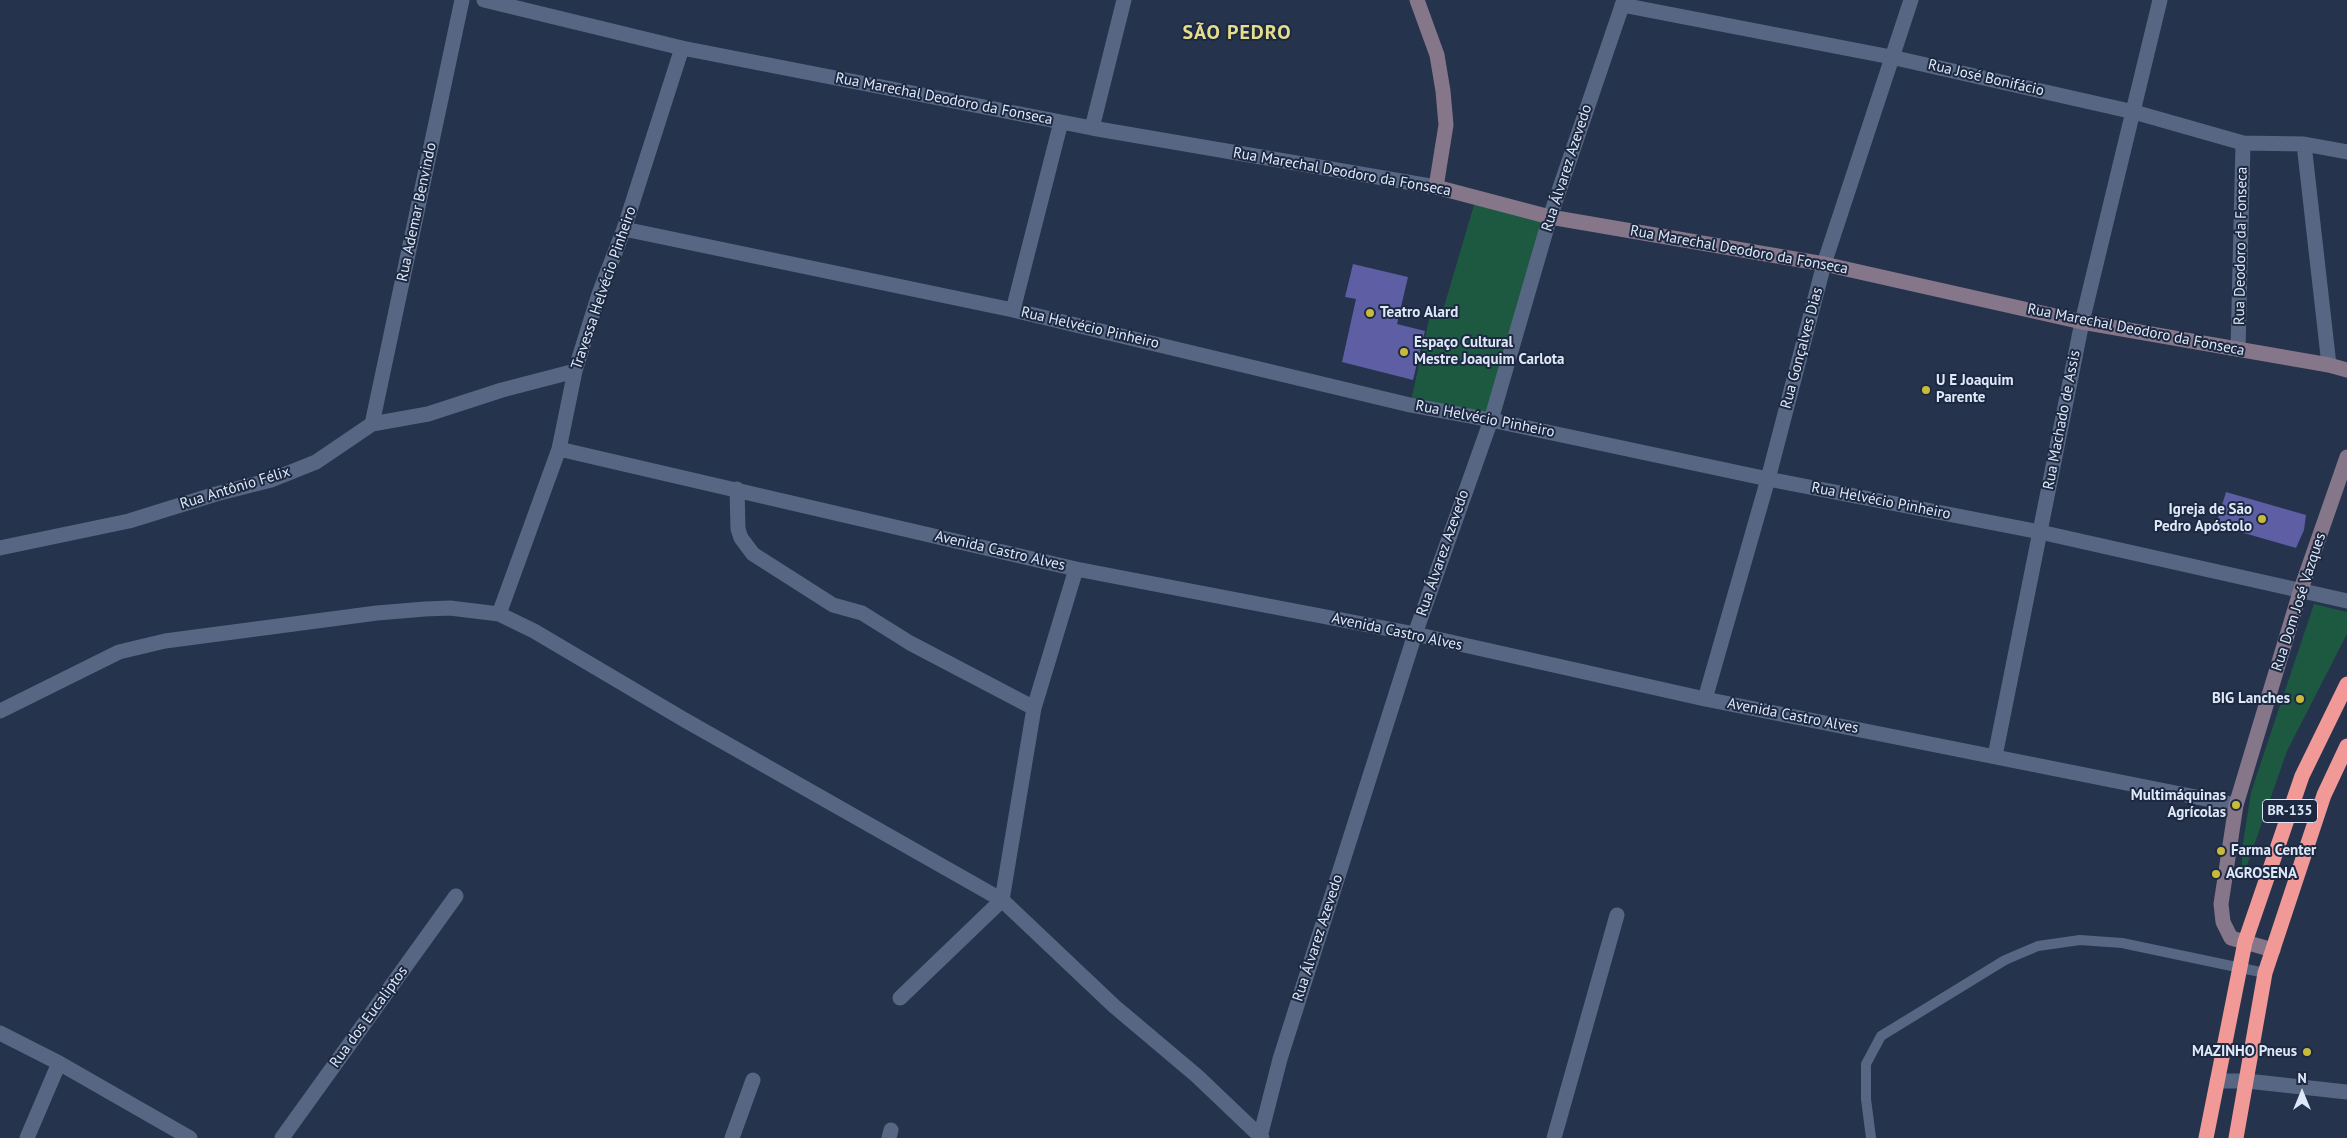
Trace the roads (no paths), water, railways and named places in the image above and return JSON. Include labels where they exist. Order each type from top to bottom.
[{"type":"highway","name":"BR-135","points":[[2206,1138],[2245,942],[2302,776],[2347,684]]},
{"type":"highway","name":"BR-135","points":[[2236,1138],[2265,973],[2324,795],[2347,746]]},
{"type":"street","name":"Rua Ademar Benvindo","points":[[372,424],[462,0]]},
{"type":"street","name":"Rua Marechal Deodoro da Fonseca","points":[[484,0],[682,48],[1092,128],[1436,186],[1550,217],[1824,264],[2082,322],[2329,365],[2347,370]]},
{"type":"street","points":[[1092,128],[1124,0]]},
{"type":"street","points":[[1417,0],[1437,55],[1443,91],[1446,125],[1436,186]]},
{"type":"street","name":"Rua Gonçalves Dias","points":[[1705,699],[1768,479],[1824,264],[1911,0]]},
{"type":"street","name":"Rua Machado de Assis","points":[[1995,756],[2082,322],[2160,0]]},
{"type":"street","name":"Rua José Bonifácio","points":[[1623,2],[1891,57],[2134,112],[2243,143],[2304,144],[2347,152]]},
{"type":"street","name":"Rua Álvarez Azevedo","points":[[1261,1137],[1280,1059],[1415,634],[1491,420],[1550,217],[1623,2]]},
{"type":"street","name":"Travessa Helvécio Pinheiro","points":[[499,614],[559,449],[568,411],[574,371],[599,294],[624,229],[682,48]]},
{"type":"street","points":[[1012,310],[1061,122]]},
{"type":"street","name":"Rua Deodoro da Fonseca","points":[[2238,349],[2243,143]]},
{"type":"street","points":[[2304,144],[2329,365]]},
{"type":"street","name":"Rua Helvécio Pinheiro","points":[[624,229],[1012,310],[1410,405],[1491,420],[1768,479],[2040,532],[2301,589],[2347,601]]},
{"type":"street","name":"Rua Antônio Félix","points":[[0,548],[129,521],[216,494],[271,480],[316,462],[372,424],[428,414],[502,390],[574,371]]},
{"type":"street","name":"Avenida Castro Alves","points":[[559,449],[1076,569],[1415,634],[1705,699],[2236,805]]},
{"type":"street","name":"Rua Dom José Vazques","points":[[2273,950],[2231,938],[2223,922],[2221,904],[2236,805],[2301,589],[2347,457]]},
{"type":"street","points":[[737,489],[738,529],[741,538],[753,554],[833,606],[862,613],[910,643],[1034,708]]},
{"type":"street","points":[[900,998],[1002,900],[1034,708],[1076,569]]},
{"type":"street","points":[[0,711],[119,652],[165,641],[347,617],[425,609],[450,608],[499,614],[534,631],[683,719],[1002,900],[1114,1006],[1197,1076],[1261,1137]]},
{"type":"street","name":"Rua dos Eucaliptos","points":[[282,1138],[456,896]]},
{"type":"street","points":[[1554,1138],[1617,915]]},
{"type":"street","points":[[0,1033],[59,1063],[190,1138]]},
{"type":"street","points":[[27,1138],[59,1063]]},
{"type":"street","points":[[732,1138],[752,1080]]},
{"type":"street","points":[[2217,1081],[2247,1081],[2347,1092]]},
{"type":"lane","points":[[1871,1138],[1866,1099],[1866,1064],[1881,1036],[2005,960],[2038,946],[2080,940],[2122,943],[2265,973]]},
{"type":"place","name":"Teatro Alard","points":[[1370,313]]},
{"type":"place","name":"Espaço Cultural Mestre Joaquim Carlota","points":[[1404,352]]},
{"type":"place","name":"U E Joaquim Parente","points":[[1926,390]]},
{"type":"place","name":"Igreja de São Pedro Apóstolo","points":[[2262,519]]},
{"type":"place","name":"BIG Lanches","points":[[2300,699]]},
{"type":"place","name":"Multimáquinas Agrícolas","points":[[2236,805]]},
{"type":"place","name":"Farma Center","points":[[2221,851]]},
{"type":"place","name":"AGROSENA","points":[[2216,874]]},
{"type":"place","name":"MAZINHO Pneus","points":[[2307,1052]]},
{"type":"district","name":"SÃO PEDRO","points":[[1237,33]]}]
